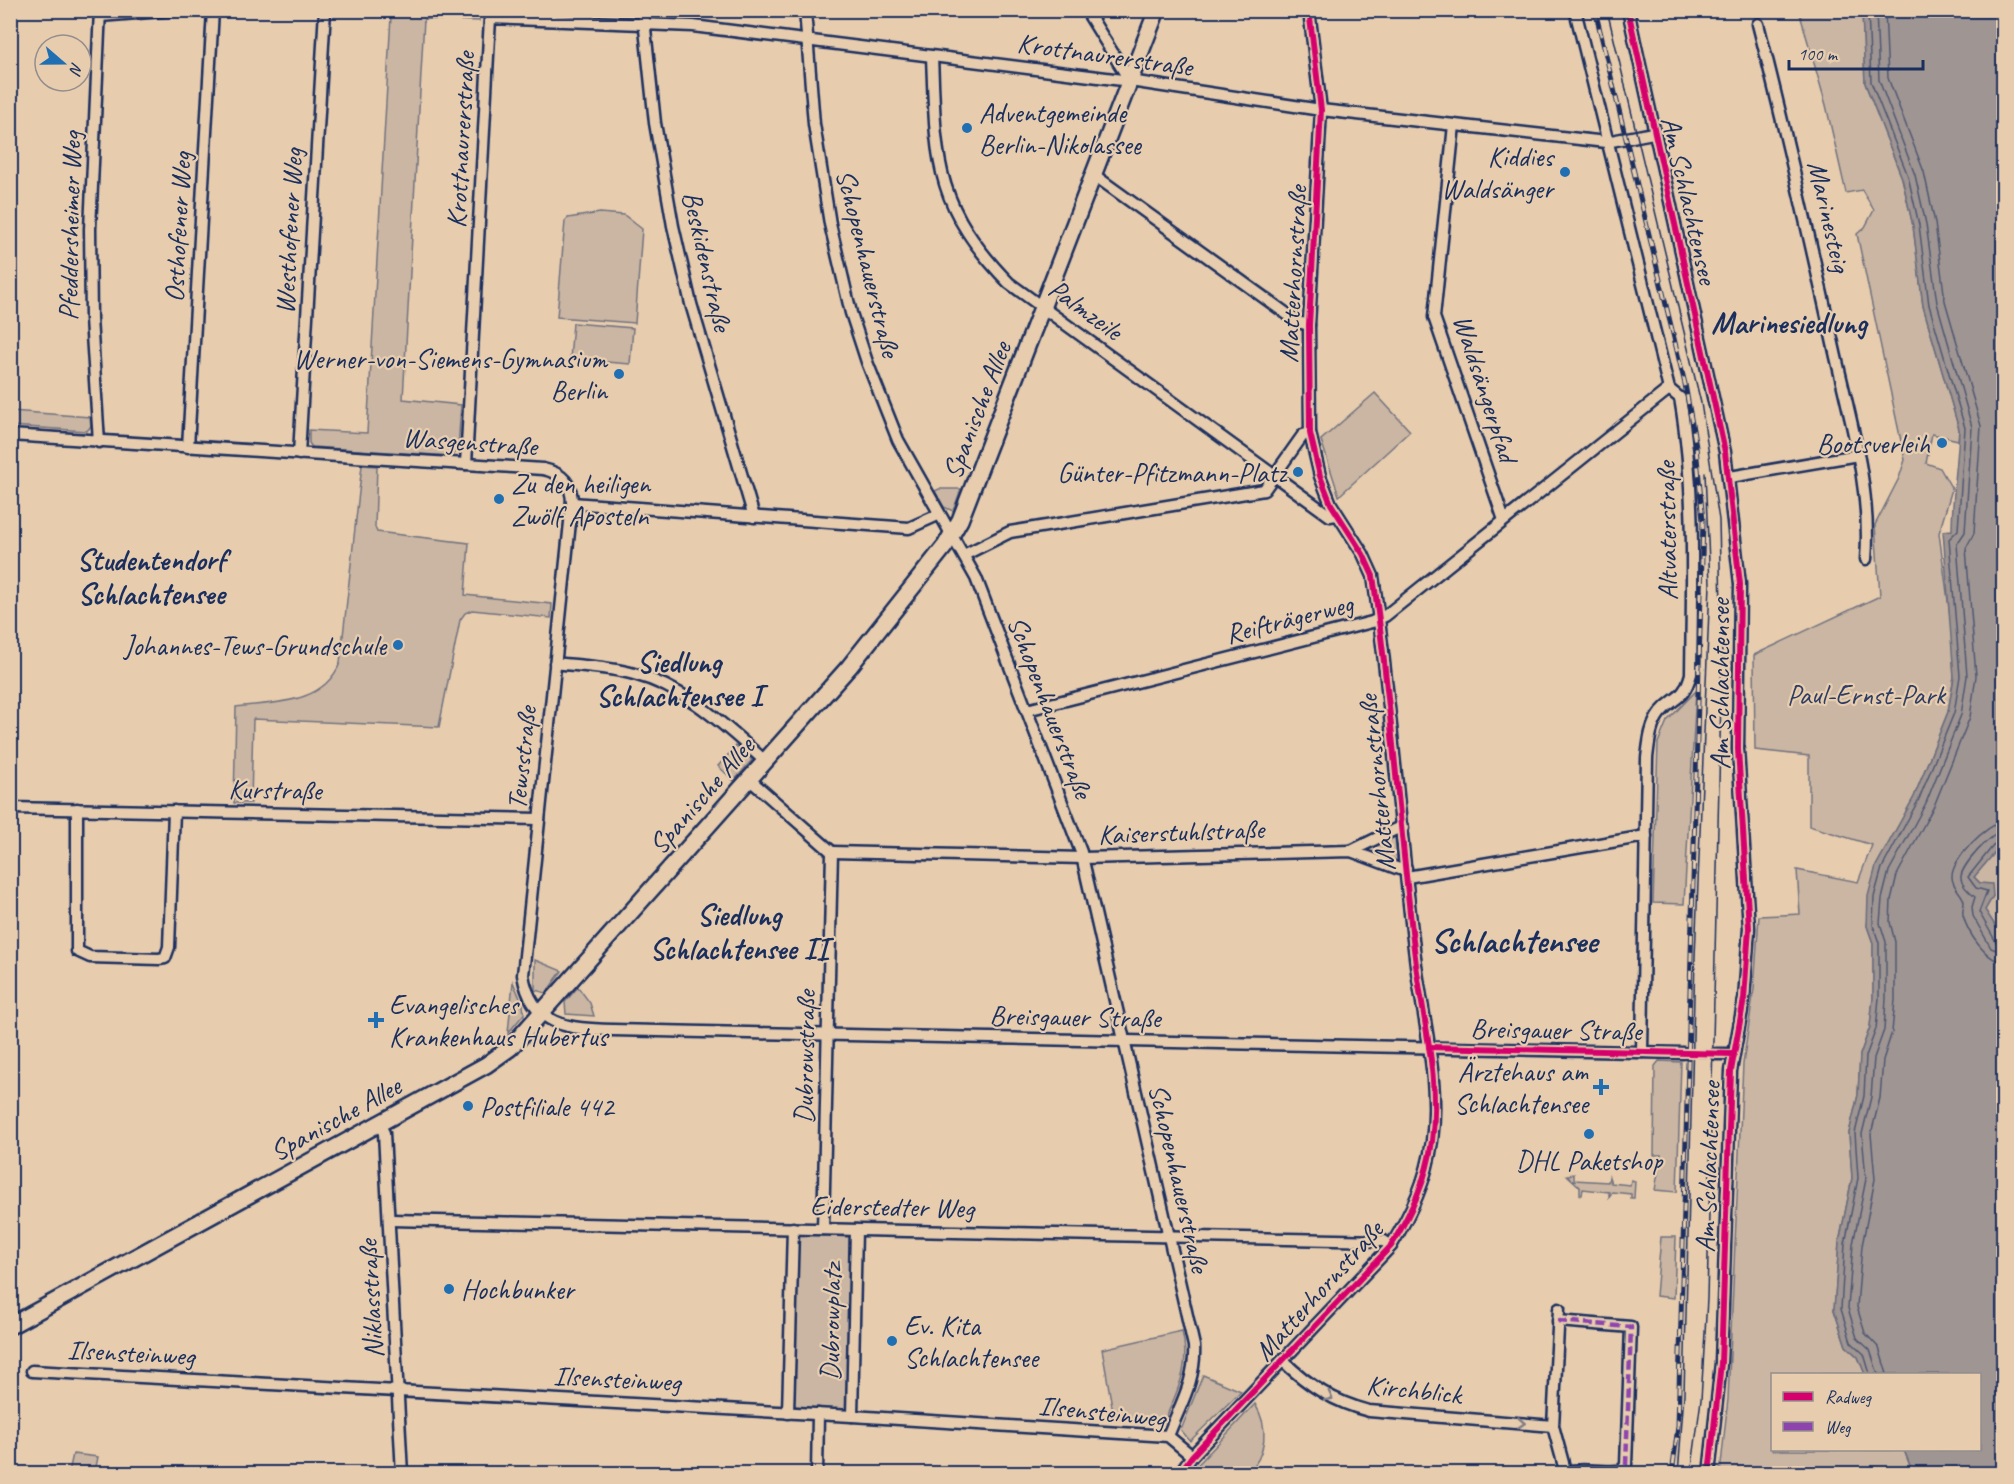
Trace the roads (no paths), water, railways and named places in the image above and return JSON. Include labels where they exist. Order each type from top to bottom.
[{"type":"main road","name":"Spanische Allee","points":[[10,1326],[498,1057],[542,1013],[849,667],[950,537],[962,515],[1157,10]]},
{"type":"street","points":[[100,13],[175,10]]},
{"type":"street","name":"Osthofener Weg","points":[[188,447],[213,10]]},
{"type":"street","name":"Westhofener Weg","points":[[299,454],[325,10]]},
{"type":"street","name":"Beskidenstraße","points":[[643,10],[655,123],[673,226],[708,367],[754,518]]},
{"type":"street","name":"Schopenhauerstraße","points":[[805,10],[814,124],[830,224],[867,362],[898,440],[950,537],[964,555],[976,578],[1083,858],[1194,1346],[1195,1368],[1168,1436]]},
{"type":"street","points":[[1086,10],[1130,81]]},
{"type":"street","name":"Matterhornstraße","points":[[1179,1473],[1192,1456],[1391,1246],[1417,1200],[1428,1164],[1434,1100],[1379,619],[1368,564],[1336,514],[1320,476],[1310,433],[1309,325],[1321,110],[1309,10]]},
{"type":"street","name":"Altvaterstraße","points":[[1575,10],[1669,389],[1680,398],[1689,451],[1694,550],[1691,674],[1687,689],[1661,712],[1650,732],[1647,758],[1642,1052]]},
{"type":"street","name":"Am Schlachtensee","points":[[1628,10],[1653,133],[1730,477],[1740,584],[1738,749],[1749,928],[1744,999],[1732,1054],[1721,1363],[1709,1473]]},
{"type":"street","name":"Pfeddersheimer Weg","points":[[99,441],[91,319],[90,229],[100,13]]},
{"type":"street","name":"Krottnaurerstraße","points":[[466,464],[490,18],[643,23],[807,40],[1130,81],[1321,110],[1606,142],[1653,133]]},
{"type":"street","name":"Marinesteig","points":[[1758,24],[1789,145],[1858,456],[1868,536],[1866,559]]},
{"type":"street","name":"Palmzeile","points":[[933,56],[936,145],[941,172],[961,224],[986,258],[1009,283],[1330,516],[1336,514]]},
{"type":"street","name":"Waldsängerpfad","points":[[1454,125],[1434,317],[1504,520]]},
{"type":"street","points":[[1094,175],[1298,322],[1309,325]]},
{"type":"street","name":"Reifträgerweg","points":[[1027,710],[1379,619],[1669,389]]},
{"type":"street","points":[[964,555],[1010,532],[1264,490],[1303,435],[1310,433]]},
{"type":"street","name":"Wasgenstraße","points":[[10,435],[550,471],[560,476],[568,485],[572,504]]},
{"type":"street","points":[[1730,477],[1858,456]]},
{"type":"street","points":[[572,504],[909,528],[938,515]]},
{"type":"street","name":"Tewsstraße","points":[[542,1013],[528,997],[523,975],[572,504]]},
{"type":"street","points":[[555,663],[634,674],[674,690],[708,711],[765,761]]},
{"type":"street","points":[[749,779],[832,852]]},
{"type":"street","name":"Kurstraße","points":[[10,808],[539,819]]},
{"type":"street","points":[[77,809],[77,951],[90,957],[159,959],[165,958],[169,947],[174,811]]},
{"type":"street","name":"Kaiserstuhlstraße","points":[[1351,851],[1396,829],[1403,828]]},
{"type":"street","name":"Kaiserstuhlstraße","points":[[832,852],[1083,858],[1351,851],[1407,873],[1646,836]]},
{"type":"street","name":"Dubrowstraße","points":[[823,1229],[832,852]]},
{"type":"street","name":"Breisgauer Straße","points":[[542,1013],[562,1027],[574,1029],[1683,1053]]},
{"type":"street","points":[[1716,1054],[1732,1054]]},
{"type":"street","name":"Niklasstraße","points":[[379,1123],[384,1133],[390,1220],[402,1473]]},
{"type":"street","name":"Eiderstedter Weg","points":[[390,1220],[1384,1241],[1391,1246]]},
{"type":"street","name":"Dubrowplatz","points":[[788,1413],[793,1228]]},
{"type":"street","name":"Dubrowplatz","points":[[852,1416],[856,1230]]},
{"type":"street","points":[[1558,1315],[1631,1327],[1626,1465],[1622,1470],[1614,1472],[1575,1469],[1565,1473],[1553,1425],[1558,1315]]},
{"type":"street","name":"Kirchblick","points":[[1283,1361],[1317,1391],[1341,1403],[1370,1411],[1553,1425]]},
{"type":"street","name":"Ilsensteinweg","points":[[32,1371],[818,1414],[1168,1436],[1192,1456]]},
{"type":"street","points":[[817,1473],[818,1414]]},
{"type":"water","points":[[1862,11],[2003,11],[2004,842],[1974,877],[1980,883],[1992,884],[1993,896],[1985,910],[2000,933],[2004,953],[2003,1473],[1913,1473],[1904,1451],[1981,1451],[1981,1373],[1865,1373],[1858,1357],[1846,1346],[1834,1310],[1839,1243],[1852,1178],[1849,1133],[1858,1095],[1860,1055],[1870,1027],[1873,998],[1873,943],[1867,926],[1868,896],[1876,866],[1914,797],[1948,712],[1954,677],[1943,531],[1952,530],[1959,429],[1923,306],[1913,226],[1902,178],[1865,83]]},
{"type":"tunnel","points":[[1683,1053],[1716,1054]]},
{"type":"tram line","points":[[1607,10],[1701,403],[1719,520],[1722,654],[1707,1299],[1701,1400],[1691,1474]]},
{"type":"tram line","points":[[1678,1474],[1684,1394],[1695,957],[1710,584],[1705,473]]},
{"type":"railway","points":[[1595,10],[1685,384],[1696,447],[1703,521],[1678,1426],[1672,1474]]},
{"type":"place","name":"Adventgemeinde Berlin-Nikolassee","points":[[967,128]]},
{"type":"place","name":"Kiddies Waldsänger","points":[[1565,172]]},
{"type":"place","name":"Werner-von-Siemens-Gymnasium Berlin","points":[[619,374]]},
{"type":"place","name":"Bootsverleih","points":[[1942,443]]},
{"type":"place","name":"Günter-Pfitzmann-Platz","points":[[1298,472]]},
{"type":"place","name":"Zu den heiligen Zwölf Aposteln","points":[[499,499]]},
{"type":"place","name":"Johannes-Tews-Grundschule","points":[[398,645]]},
{"type":"place","name":"Evangelisches Krankenhaus Hubertus","points":[[376,1020]]},
{"type":"place","name":"Ärztehaus am Schlachtensee","points":[[1601,1087]]},
{"type":"place","name":"Postfiliale 442","points":[[468,1106]]},
{"type":"place","name":"DHL Paketshop","points":[[1589,1134]]},
{"type":"place","name":"Hochbunker","points":[[449,1289]]},
{"type":"place","name":"Ev. Kita Schlachtensee","points":[[892,1341]]},
{"type":"district","name":"Marinesiedlung","points":[[1789,323]]},
{"type":"district","name":"Studentendorf Schlachtensee","points":[[151,577]]},
{"type":"district","name":"Siedlung Schlachtensee I","points":[[679,679]]},
{"type":"district","name":"Siedlung Schlachtensee II","points":[[739,932]]},
{"type":"district","name":"Schlachtensee","points":[[1514,940]]},
{"type":"park label","name":"Paul-Ernst-Park","points":[[1866,694]]}]
